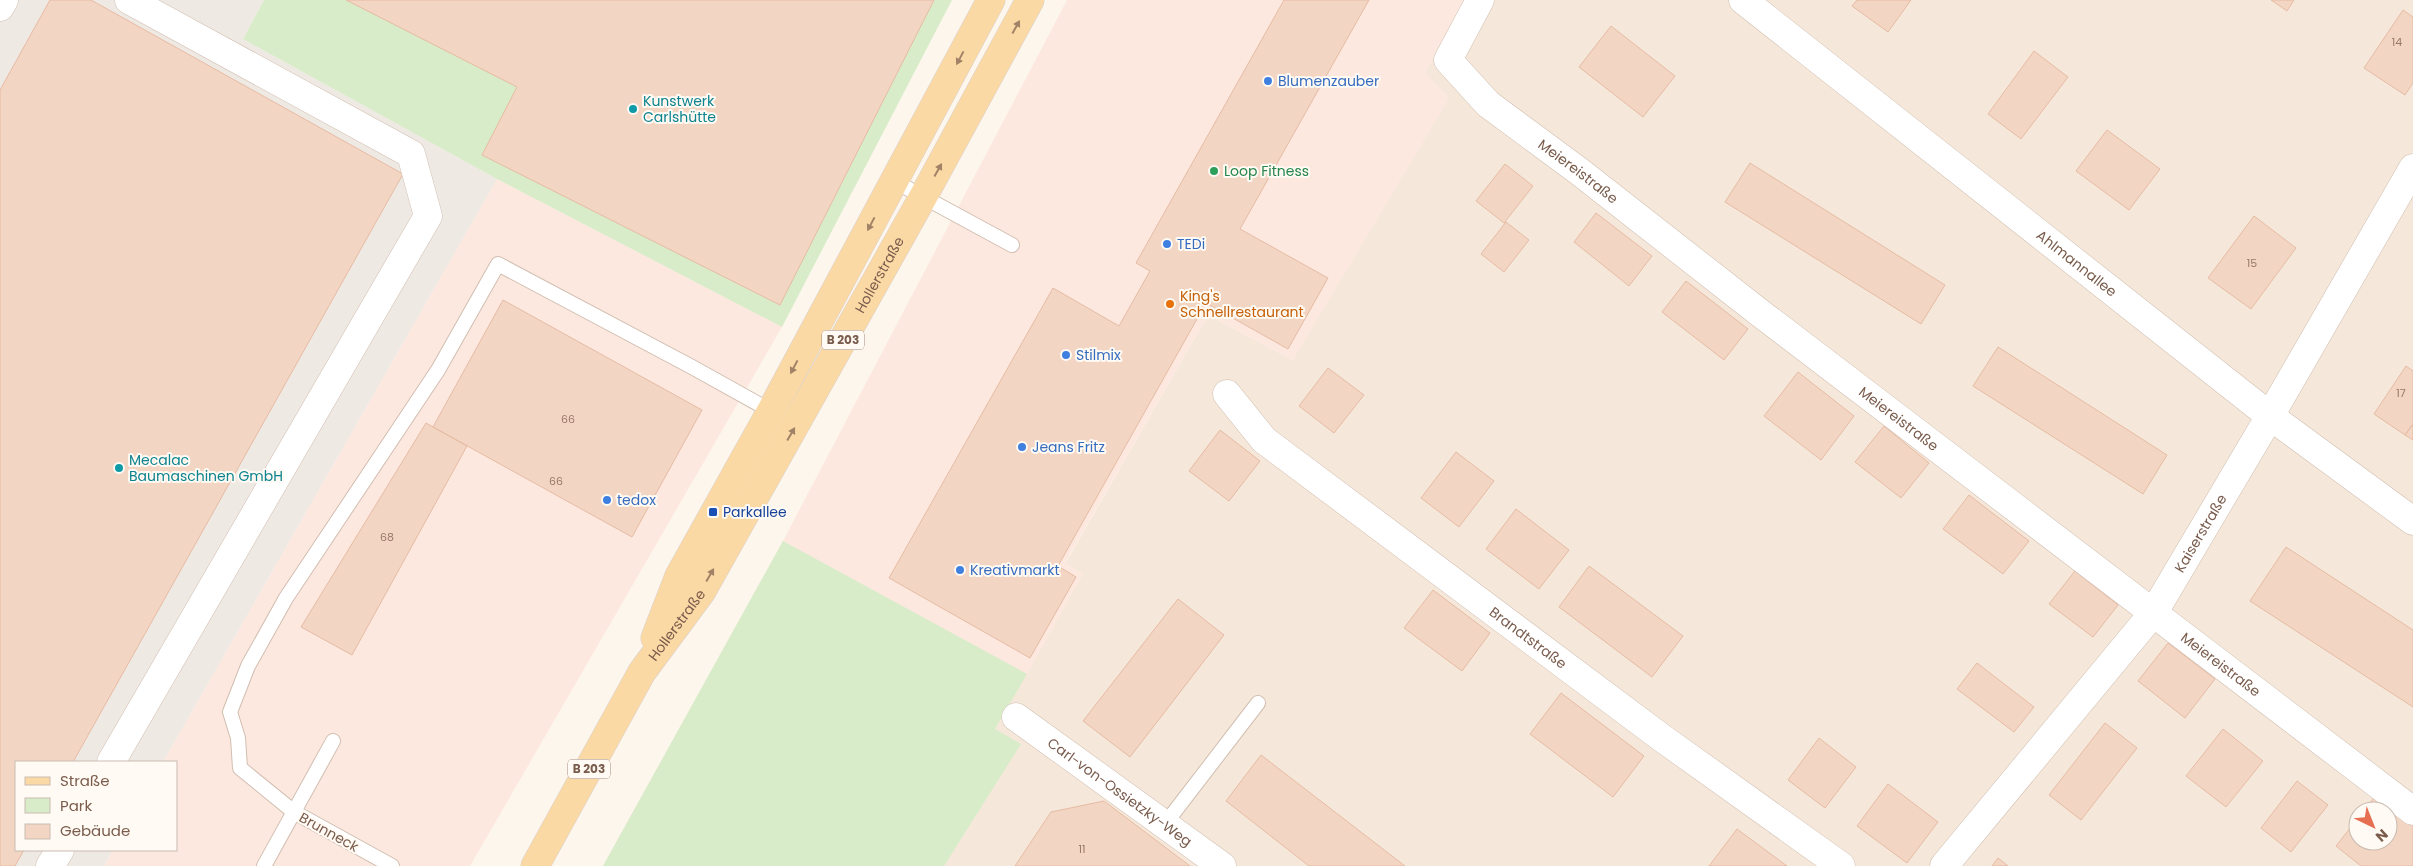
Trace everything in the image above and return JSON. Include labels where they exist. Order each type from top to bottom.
[{"type":"main road","name":"Hollerstraße","points":[[642,672],[679,576],[771,411],[991,0]]},
{"type":"main road","name":"Hollerstraße","points":[[535,866],[642,672],[702,591],[923,197],[1030,0]]},
{"type":"street","points":[[0,7],[4,0]]},
{"type":"street","points":[[112,761],[428,216],[411,154],[129,0]]},
{"type":"street","name":"Meiereistraße","points":[[1480,0],[1448,60],[1488,104],[1580,172],[1776,325],[2413,811]]},
{"type":"street","name":"Ahlmannallee","points":[[1743,0],[2270,416],[2413,521]]},
{"type":"street","name":"Kaiserstraße","points":[[1944,866],[2154,612],[2413,168]]},
{"type":"street","name":"Brandtstraße","points":[[1227,394],[1264,440],[1654,732],[1841,866]]},
{"type":"street","name":"Carl-von-Ossietzky-Weg","points":[[1016,717],[1222,866]]},
{"type":"street","points":[[50,866],[59,851]]},
{"type":"lane","points":[[894,181],[1012,245]]},
{"type":"lane","name":"Brunneck","points":[[392,866],[294,812],[240,768],[238,738],[230,712],[248,666],[286,598],[438,370],[498,264],[771,411]]},
{"type":"lane","points":[[1165,824],[1258,703]]},
{"type":"lane","points":[[264,866],[333,741]]},
{"type":"shaded area","name":"Mecalac Baumaschinen GmbH","points":[[0,0],[264,0],[243,39],[497,179],[164,761],[15,761],[15,851],[112,851],[104,866],[0,866]]},
{"type":"shaded area","points":[[1067,0],[1463,0],[1425,73],[1449,98],[1293,360],[1208,315],[1065,563],[1083,574],[1027,674],[783,541]]},
{"type":"shaded area","points":[[1463,0],[2413,0],[2413,866],[603,866],[783,541],[880,592],[1083,574],[1065,564],[1208,315],[1293,360],[1425,73]]},
{"type":"shaded area","points":[[497,179],[782,327],[470,866],[104,866],[112,851],[178,851],[178,761],[164,761]]},
{"type":"green space","name":"Kunstwerk Carlshütte","points":[[264,0],[952,0],[782,327],[497,179],[243,39]]},
{"type":"green space","points":[[783,541],[1027,674],[995,729],[1021,744],[944,866],[603,866]]},
{"type":"building","name":"Mecalac Baumaschinen GmbH","points":[[50,0],[91,0],[403,174],[74,761],[15,761],[15,851],[23,851],[15,866],[0,866],[0,90]]},
{"type":"building","name":"Kunstwerk Carlshütte","points":[[346,0],[934,0],[780,305],[482,155],[517,87]]},
{"type":"building","points":[[1284,0],[1369,0],[1240,229],[1328,278],[1288,349],[1206,303],[1058,566],[1076,577],[1030,658],[889,578],[1053,288],[1119,326],[1150,271],[1136,263]]},
{"type":"building","points":[[1857,0],[1911,0],[1888,32],[1852,6]]},
{"type":"building","points":[[2271,0],[2294,0],[2287,11]]},
{"type":"building","points":[[2403,10],[2413,17],[2413,83],[2405,95],[2364,68]]},
{"type":"building","points":[[1611,26],[1675,76],[1643,117],[1579,67]]},
{"type":"building","points":[[2034,51],[2068,77],[2021,139],[1988,114]]},
{"type":"building","points":[[2107,130],[2160,169],[2129,210],[2076,171]]},
{"type":"building","points":[[1750,163],[1945,285],[1921,324],[1725,202]]},
{"type":"building","points":[[1505,164],[1533,186],[1504,223],[1476,201]]},
{"type":"building","points":[[1596,213],[1652,256],[1629,286],[1574,242]]},
{"type":"building","points":[[2254,216],[2296,248],[2251,309],[2208,278]]},
{"type":"building","points":[[1506,222],[1529,240],[1504,272],[1481,254]]},
{"type":"building","points":[[1686,281],[1748,329],[1724,360],[1662,312]]},
{"type":"building","points":[[503,300],[702,410],[632,537],[433,427]]},
{"type":"building","points":[[1998,347],[2167,455],[2143,494],[1973,386]]},
{"type":"building","points":[[2406,366],[2413,371],[2413,424],[2405,435],[2374,414]]},
{"type":"building","points":[[1328,368],[1364,395],[1334,433],[1299,406]]},
{"type":"building","points":[[1798,372],[1854,416],[1821,460],[1764,416]]},
{"type":"building","points":[[426,423],[467,446],[352,655],[301,627]]},
{"type":"building","points":[[2413,424],[2413,440],[2405,435]]},
{"type":"building","points":[[1884,426],[1929,463],[1901,498],[1855,462]]},
{"type":"building","points":[[1220,430],[1260,461],[1229,501],[1189,471]]},
{"type":"building","points":[[1456,452],[1494,481],[1459,527],[1421,498]]},
{"type":"building","points":[[1969,495],[2029,541],[2003,574],[1943,529]]},
{"type":"building","points":[[1516,509],[1569,550],[1539,589],[1486,549]]},
{"type":"building","points":[[2286,547],[2413,630],[2413,707],[2250,601]]},
{"type":"building","points":[[1589,566],[1683,636],[1652,677],[1559,607]]},
{"type":"building","points":[[2075,571],[2118,605],[2093,637],[2049,604]]},
{"type":"building","points":[[1433,590],[1490,633],[1462,671],[1404,628]]},
{"type":"building","points":[[1178,599],[1224,635],[1130,757],[1083,721]]},
{"type":"building","points":[[2168,643],[2215,679],[2185,718],[2138,681]]},
{"type":"building","points":[[1977,663],[2034,707],[2014,732],[1957,689]]},
{"type":"building","points":[[1561,693],[1644,756],[1613,797],[1530,734]]},
{"type":"building","points":[[2105,723],[2137,748],[2081,820],[2049,795]]},
{"type":"building","points":[[2223,729],[2263,761],[2226,807],[2186,776]]},
{"type":"building","points":[[1819,738],[1856,767],[1825,808],[1788,780]]},
{"type":"building","points":[[1261,755],[1405,866],[1309,866],[1226,801]]},
{"type":"building","points":[[2297,781],[2328,805],[2291,852],[2261,828]]},
{"type":"building","points":[[1888,784],[1938,822],[1907,863],[1857,826]]},
{"type":"building","points":[[2376,795],[2384,801],[2372,801]]},
{"type":"building","points":[[1104,801],[1190,866],[1015,866],[1051,812]]},
{"type":"building","points":[[2398,812],[2413,824],[2413,866],[2361,866],[2336,846],[2348,831],[2348,851],[2398,851]]},
{"type":"building","points":[[1737,829],[1787,866],[1709,866]]},
{"type":"building","points":[[1998,858],[2008,866],[1992,866]]},
{"type":"place","name":"Blumenzauber","points":[[1268,81]]},
{"type":"place","name":"Kunstwerk Carlshütte","points":[[633,109]]},
{"type":"place","name":"Loop Fitness","points":[[1214,171]]},
{"type":"place","name":"TEDi","points":[[1167,244]]},
{"type":"place","name":"King's Schnellrestaurant","points":[[1170,304]]},
{"type":"place","name":"Stilmix","points":[[1066,355]]},
{"type":"place","name":"Jeans Fritz","points":[[1022,447]]},
{"type":"place","name":"Mecalac Baumaschinen GmbH","points":[[119,468]]},
{"type":"place","name":"tedox","points":[[607,500]]},
{"type":"place","name":"Parkallee","points":[[713,512]]},
{"type":"place","name":"Kreativmarkt","points":[[960,570]]}]
